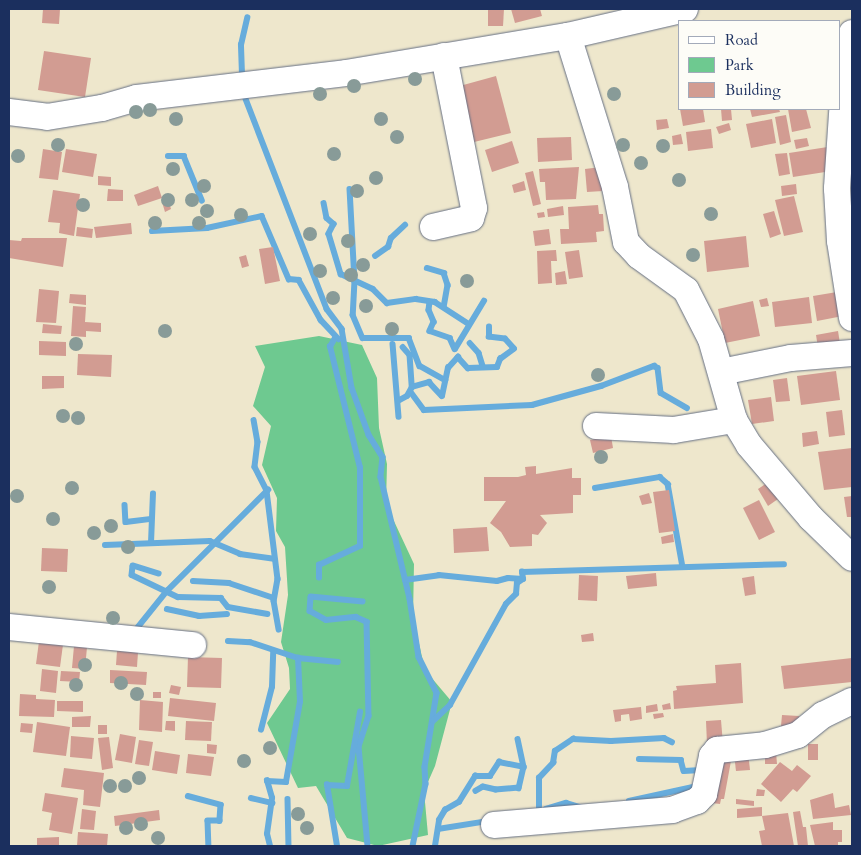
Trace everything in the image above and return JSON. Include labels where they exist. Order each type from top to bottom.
[{"type":"street","points":[[9,112],[46,117],[102,108],[137,98],[346,73],[568,36],[622,16],[685,9]]},
{"type":"street","points":[[852,33],[844,85],[837,188],[839,233],[852,318]]},
{"type":"street","points":[[568,36],[615,187],[626,242],[639,256],[686,290],[710,339],[734,420],[762,464],[852,558]]},
{"type":"street","points":[[433,227],[471,218],[474,208],[444,56]]},
{"type":"street","points":[[721,372],[791,358],[852,353]]},
{"type":"street","points":[[596,426],[674,430],[734,420]]},
{"type":"street","points":[[9,627],[193,646]]},
{"type":"street","points":[[494,826],[672,810],[697,801],[704,794],[712,756],[717,750],[765,746],[798,735],[823,715],[852,701]]},
{"type":"green space","points":[[319,336],[362,345],[377,378],[379,428],[387,464],[386,504],[414,564],[413,617],[425,670],[452,702],[435,766],[424,791],[428,835],[378,846],[347,838],[316,786],[298,788],[267,723],[290,689],[289,668],[281,642],[288,595],[285,547],[276,531],[277,498],[262,465],[271,426],[253,406],[265,367],[255,346]]},
{"type":"building","points":[[43,9],[60,9],[59,24],[42,23]]},
{"type":"building","points":[[488,9],[504,9],[503,26],[488,26]]},
{"type":"building","points":[[511,9],[540,9],[542,16],[515,23]]},
{"type":"building","points":[[44,51],[91,58],[85,97],[38,90]]},
{"type":"building","points":[[496,76],[511,133],[470,143],[456,87]]},
{"type":"building","points":[[680,110],[703,110],[705,122],[683,126]]},
{"type":"building","points":[[721,110],[731,110],[732,120],[722,121]]},
{"type":"building","points":[[750,110],[779,110],[780,112],[752,117]]},
{"type":"building","points":[[788,110],[806,110],[811,128],[792,132]]},
{"type":"building","points":[[786,115],[791,142],[780,145],[775,117]]},
{"type":"building","points":[[667,119],[669,128],[657,130],[656,120]]},
{"type":"building","points":[[772,119],[776,143],[751,148],[746,124]]},
{"type":"building","points":[[729,123],[731,130],[719,134],[716,127]]},
{"type":"building","points":[[711,129],[713,148],[688,151],[686,132]]},
{"type":"building","points":[[681,134],[683,144],[673,145],[672,136]]},
{"type":"building","points":[[571,137],[572,160],[538,162],[537,138]]},
{"type":"building","points":[[807,138],[809,146],[796,149],[794,140]]},
{"type":"building","points":[[512,141],[519,163],[492,172],[485,150]]},
{"type":"building","points":[[834,146],[838,170],[793,177],[789,153]]},
{"type":"building","points":[[43,149],[62,152],[58,180],[39,178]]},
{"type":"building","points":[[66,149],[97,154],[93,177],[62,172]]},
{"type":"building","points":[[787,153],[790,174],[779,176],[775,154]]},
{"type":"building","points":[[579,167],[576,199],[546,200],[545,182],[540,182],[539,169]]},
{"type":"building","points":[[601,167],[603,191],[587,192],[585,169]]},
{"type":"building","points":[[533,171],[541,204],[533,206],[525,173]]},
{"type":"building","points":[[98,176],[111,177],[111,186],[98,185]]},
{"type":"building","points":[[524,181],[526,190],[514,193],[512,185]]},
{"type":"building","points":[[796,184],[797,194],[782,196],[781,186]]},
{"type":"building","points":[[158,186],[162,198],[138,206],[134,195]]},
{"type":"building","points":[[108,189],[123,190],[123,201],[107,201]]},
{"type":"building","points":[[53,190],[80,194],[74,236],[59,233],[60,223],[48,222]]},
{"type":"building","points":[[794,196],[803,232],[784,236],[775,200]]},
{"type":"building","points":[[168,200],[171,209],[165,212],[162,202]]},
{"type":"building","points":[[598,205],[599,214],[603,214],[604,231],[596,232],[597,242],[561,244],[560,229],[569,229],[568,207]]},
{"type":"building","points":[[563,206],[564,215],[548,217],[547,209]]},
{"type":"building","points":[[774,211],[781,234],[770,238],[763,214]]},
{"type":"building","points":[[544,212],[545,217],[538,218],[537,213]]},
{"type":"building","points":[[131,223],[132,234],[96,238],[94,227]]},
{"type":"building","points":[[77,227],[93,229],[92,238],[76,236]]},
{"type":"building","points":[[549,229],[551,244],[535,246],[533,231]]},
{"type":"building","points":[[746,236],[749,267],[707,272],[704,241]]},
{"type":"building","points":[[22,238],[67,238],[63,267],[9,258],[9,240],[21,241]]},
{"type":"building","points":[[273,247],[280,281],[265,284],[259,249]]},
{"type":"building","points":[[556,250],[557,261],[551,261],[552,283],[538,284],[537,251]]},
{"type":"building","points":[[579,250],[583,277],[569,279],[565,252]]},
{"type":"building","points":[[246,255],[249,266],[242,268],[239,257]]},
{"type":"building","points":[[565,271],[567,284],[556,285],[555,273]]},
{"type":"building","points":[[39,289],[59,291],[56,323],[36,322]]},
{"type":"building","points":[[843,291],[848,315],[817,321],[813,296]]},
{"type":"building","points":[[70,294],[86,295],[86,305],[69,303]]},
{"type":"building","points":[[809,297],[812,323],[775,327],[772,302]]},
{"type":"building","points":[[767,298],[769,306],[761,307],[759,300]]},
{"type":"building","points":[[753,301],[760,336],[725,343],[718,309]]},
{"type":"building","points":[[73,306],[86,307],[85,322],[101,323],[101,332],[86,331],[86,337],[71,336]]},
{"type":"building","points":[[43,324],[62,326],[61,334],[42,333]]},
{"type":"building","points":[[838,331],[841,350],[819,354],[816,335]]},
{"type":"building","points":[[39,341],[66,342],[66,356],[39,355]]},
{"type":"building","points":[[78,354],[112,355],[111,377],[77,375]]},
{"type":"building","points":[[836,371],[840,400],[801,405],[797,376]]},
{"type":"building","points":[[42,376],[64,376],[64,388],[42,389]]},
{"type":"building","points":[[787,378],[790,401],[776,402],[773,380]]},
{"type":"building","points":[[771,397],[774,421],[752,424],[748,400]]},
{"type":"building","points":[[842,410],[845,435],[829,437],[826,412]]},
{"type":"building","points":[[817,431],[819,444],[803,447],[802,433]]},
{"type":"building","points":[[611,436],[613,448],[593,453],[590,440]]},
{"type":"building","points":[[852,448],[852,487],[824,490],[818,452]]},
{"type":"building","points":[[536,466],[536,474],[572,468],[572,478],[581,478],[581,495],[573,495],[573,513],[540,515],[547,523],[538,535],[532,534],[532,546],[510,547],[501,532],[490,523],[506,501],[484,501],[484,477],[518,477],[526,475],[525,467]]},
{"type":"building","points":[[767,483],[778,499],[768,506],[758,489]]},
{"type":"building","points":[[669,490],[675,531],[659,533],[653,492]]},
{"type":"building","points":[[649,493],[652,503],[642,505],[639,496]]},
{"type":"building","points":[[852,496],[852,517],[847,517],[844,497]]},
{"type":"building","points":[[759,500],[775,532],[759,540],[743,508]]},
{"type":"building","points":[[487,527],[489,551],[454,553],[453,529]]},
{"type":"building","points":[[673,534],[674,542],[662,544],[661,537]]},
{"type":"building","points":[[42,548],[68,549],[67,572],[41,571]]},
{"type":"building","points":[[656,573],[657,586],[628,589],[626,576]]},
{"type":"building","points":[[579,575],[598,576],[597,601],[578,600]]},
{"type":"building","points":[[754,576],[756,594],[745,596],[742,578]]},
{"type":"building","points":[[593,633],[594,641],[582,642],[581,635]]},
{"type":"building","points":[[40,634],[64,637],[60,667],[36,664]]},
{"type":"building","points":[[74,646],[87,647],[85,669],[72,668]]},
{"type":"building","points":[[117,651],[138,652],[137,667],[116,665]]},
{"type":"building","points":[[188,657],[222,658],[221,688],[187,687]]},
{"type":"building","points":[[852,658],[852,682],[784,689],[781,666]]},
{"type":"building","points":[[741,663],[743,703],[674,709],[673,691],[677,690],[676,686],[716,683],[715,665]]},
{"type":"building","points":[[42,669],[58,671],[56,693],[40,691]]},
{"type":"building","points":[[110,670],[147,672],[146,685],[110,683]]},
{"type":"building","points":[[61,671],[80,672],[79,682],[60,681]]},
{"type":"building","points":[[171,685],[181,687],[179,695],[169,693]]},
{"type":"building","points":[[153,692],[161,692],[161,698],[153,698]]},
{"type":"building","points":[[20,694],[36,695],[36,699],[55,700],[54,717],[19,716]]},
{"type":"building","points":[[170,698],[216,703],[214,721],[168,716]]},
{"type":"building","points":[[140,700],[163,702],[162,732],[139,730]]},
{"type":"building","points":[[57,701],[83,701],[83,712],[57,711]]},
{"type":"building","points":[[670,703],[671,709],[663,710],[662,705]]},
{"type":"building","points":[[657,704],[658,711],[646,713],[646,706]]},
{"type":"building","points":[[641,707],[642,719],[630,721],[629,714],[621,715],[621,721],[615,722],[613,710]]},
{"type":"building","points":[[663,713],[664,717],[654,719],[653,714]]},
{"type":"building","points":[[782,715],[799,716],[798,728],[781,726]]},
{"type":"building","points":[[91,716],[90,727],[72,727],[72,717]]},
{"type":"building","points":[[721,720],[723,744],[707,744],[706,721]]},
{"type":"building","points":[[166,721],[175,721],[175,731],[165,730]]},
{"type":"building","points":[[186,721],[212,722],[211,741],[185,740]]},
{"type":"building","points":[[37,722],[70,727],[66,756],[33,752]]},
{"type":"building","points":[[21,723],[33,724],[32,733],[20,732]]},
{"type":"building","points":[[98,725],[107,725],[107,734],[98,734]]},
{"type":"building","points":[[120,734],[136,737],[132,763],[115,760]]},
{"type":"building","points":[[71,736],[94,738],[92,759],[70,757]]},
{"type":"building","points":[[109,737],[113,768],[102,770],[98,738]]},
{"type":"building","points":[[139,740],[153,742],[149,766],[135,764]]},
{"type":"building","points":[[207,744],[217,745],[216,754],[207,753]]},
{"type":"building","points":[[808,744],[818,744],[818,760],[808,760]]},
{"type":"building","points":[[155,751],[180,755],[177,774],[152,770]]},
{"type":"building","points":[[748,752],[750,770],[736,771],[734,754]]},
{"type":"building","points":[[776,752],[777,764],[765,764],[765,753]]},
{"type":"building","points":[[188,754],[214,757],[211,776],[186,773]]},
{"type":"building","points":[[719,759],[731,761],[724,799],[721,799],[720,804],[712,803]]},
{"type":"building","points":[[780,762],[792,771],[797,765],[811,776],[797,792],[793,789],[781,802],[761,784]]},
{"type":"building","points":[[64,768],[104,773],[100,807],[83,805],[84,790],[61,787]]},
{"type":"building","points":[[757,789],[765,790],[764,796],[756,796]]},
{"type":"building","points":[[45,793],[78,798],[72,834],[49,830],[52,813],[42,811]]},
{"type":"building","points":[[833,793],[835,808],[849,805],[851,815],[813,819],[810,800]]},
{"type":"building","points":[[736,799],[754,801],[754,806],[736,804]]},
{"type":"building","points":[[762,807],[762,816],[737,818],[737,809]]},
{"type":"building","points":[[82,809],[96,811],[94,830],[80,829]]},
{"type":"building","points":[[159,810],[160,820],[115,826],[114,816]]},
{"type":"building","points":[[800,811],[803,827],[806,827],[808,846],[798,846],[793,812]]},
{"type":"building","points":[[788,813],[794,846],[762,846],[759,831],[765,830],[762,816]]},
{"type":"building","points":[[833,822],[833,830],[842,830],[842,842],[838,842],[838,846],[815,846],[810,825]]},
{"type":"building","points":[[78,832],[108,834],[107,846],[77,846]]},
{"type":"building","points":[[59,837],[59,846],[37,846],[37,838]]},
{"type":"waterway","points":[[242,75],[241,45],[247,18]]},
{"type":"waterway","points":[[246,99],[327,309],[342,329],[352,388],[369,435],[383,457],[381,477],[410,599],[419,657],[437,693],[425,767],[426,784],[413,846]]},
{"type":"waterway","points":[[168,156],[184,156],[202,200]]},
{"type":"waterway","points":[[350,189],[355,281],[353,315],[363,338],[409,338],[420,366],[445,380]]},
{"type":"waterway","points":[[324,203],[327,218],[334,224],[329,234],[341,274],[373,289],[387,303],[416,299],[435,302],[469,324]]},
{"type":"waterway","points":[[152,231],[207,228],[262,216],[289,279],[299,280],[321,320],[339,339]]},
{"type":"waterway","points":[[375,256],[388,247],[391,238],[405,225]]},
{"type":"waterway","points":[[427,268],[444,273],[448,285],[444,307]]},
{"type":"waterway","points":[[430,302],[429,310],[434,322],[430,331],[450,338],[455,349],[484,301]]},
{"type":"waterway","points":[[398,401],[407,396],[412,387],[429,382],[442,396],[448,368],[458,357],[468,368],[497,367],[500,359],[514,349],[505,339],[489,337],[489,327]]},
{"type":"waterway","points":[[319,578],[319,565],[360,546],[360,468],[330,347],[335,338]]},
{"type":"waterway","points":[[470,343],[479,353],[483,366]]},
{"type":"waterway","points":[[393,344],[399,417]]},
{"type":"waterway","points":[[403,347],[410,355],[412,387]]},
{"type":"waterway","points":[[411,392],[424,410],[532,405],[601,386],[654,366],[658,368],[661,393],[687,408]]},
{"type":"waterway","points":[[254,420],[258,442],[255,467],[267,491],[278,579],[274,601],[279,630]]},
{"type":"waterway","points":[[595,488],[660,477],[668,484],[683,567]]},
{"type":"waterway","points":[[134,632],[167,591],[268,490]]},
{"type":"waterway","points":[[151,543],[153,494]]},
{"type":"waterway","points":[[125,505],[126,522],[151,519]]},
{"type":"waterway","points":[[105,545],[210,541],[240,554],[274,559]]},
{"type":"waterway","points":[[433,721],[450,705],[506,604],[516,594],[517,583],[523,579],[522,572],[784,564]]},
{"type":"waterway","points":[[159,574],[133,566],[132,575],[178,597],[221,598],[228,607],[267,614]]},
{"type":"waterway","points":[[405,580],[439,575],[497,581],[508,578],[523,579]]},
{"type":"waterway","points":[[193,581],[229,583],[274,598]]},
{"type":"waterway","points":[[363,602],[311,597],[310,611],[326,620],[356,617],[367,622],[369,716],[359,747],[368,846]]},
{"type":"waterway","points":[[167,609],[199,616],[227,614]]},
{"type":"waterway","points":[[228,641],[250,642],[298,658],[338,662]]},
{"type":"waterway","points":[[261,730],[272,687],[273,652]]},
{"type":"waterway","points":[[270,846],[267,834],[272,798],[267,781],[286,782],[300,702],[298,658]]},
{"type":"waterway","points":[[337,846],[327,785],[347,786],[360,712]]},
{"type":"waterway","points":[[539,808],[539,778],[553,763],[555,751],[573,739],[611,741],[664,738],[672,742]]},
{"type":"waterway","points":[[518,739],[524,767]]},
{"type":"waterway","points":[[639,759],[681,760],[684,771],[701,770]]},
{"type":"waterway","points":[[435,846],[439,820],[445,810],[459,802],[475,776],[490,776],[499,762],[524,767],[519,788],[496,790],[483,787],[476,791]]},
{"type":"waterway","points":[[629,801],[698,786]]},
{"type":"waterway","points":[[188,796],[221,805],[220,821],[208,821],[209,846]]},
{"type":"waterway","points":[[251,798],[272,803]]},
{"type":"waterway","points":[[288,799],[289,846]]},
{"type":"waterway","points":[[546,809],[566,803],[580,807]]},
{"type":"waterway","points":[[438,829],[488,821]]}]
